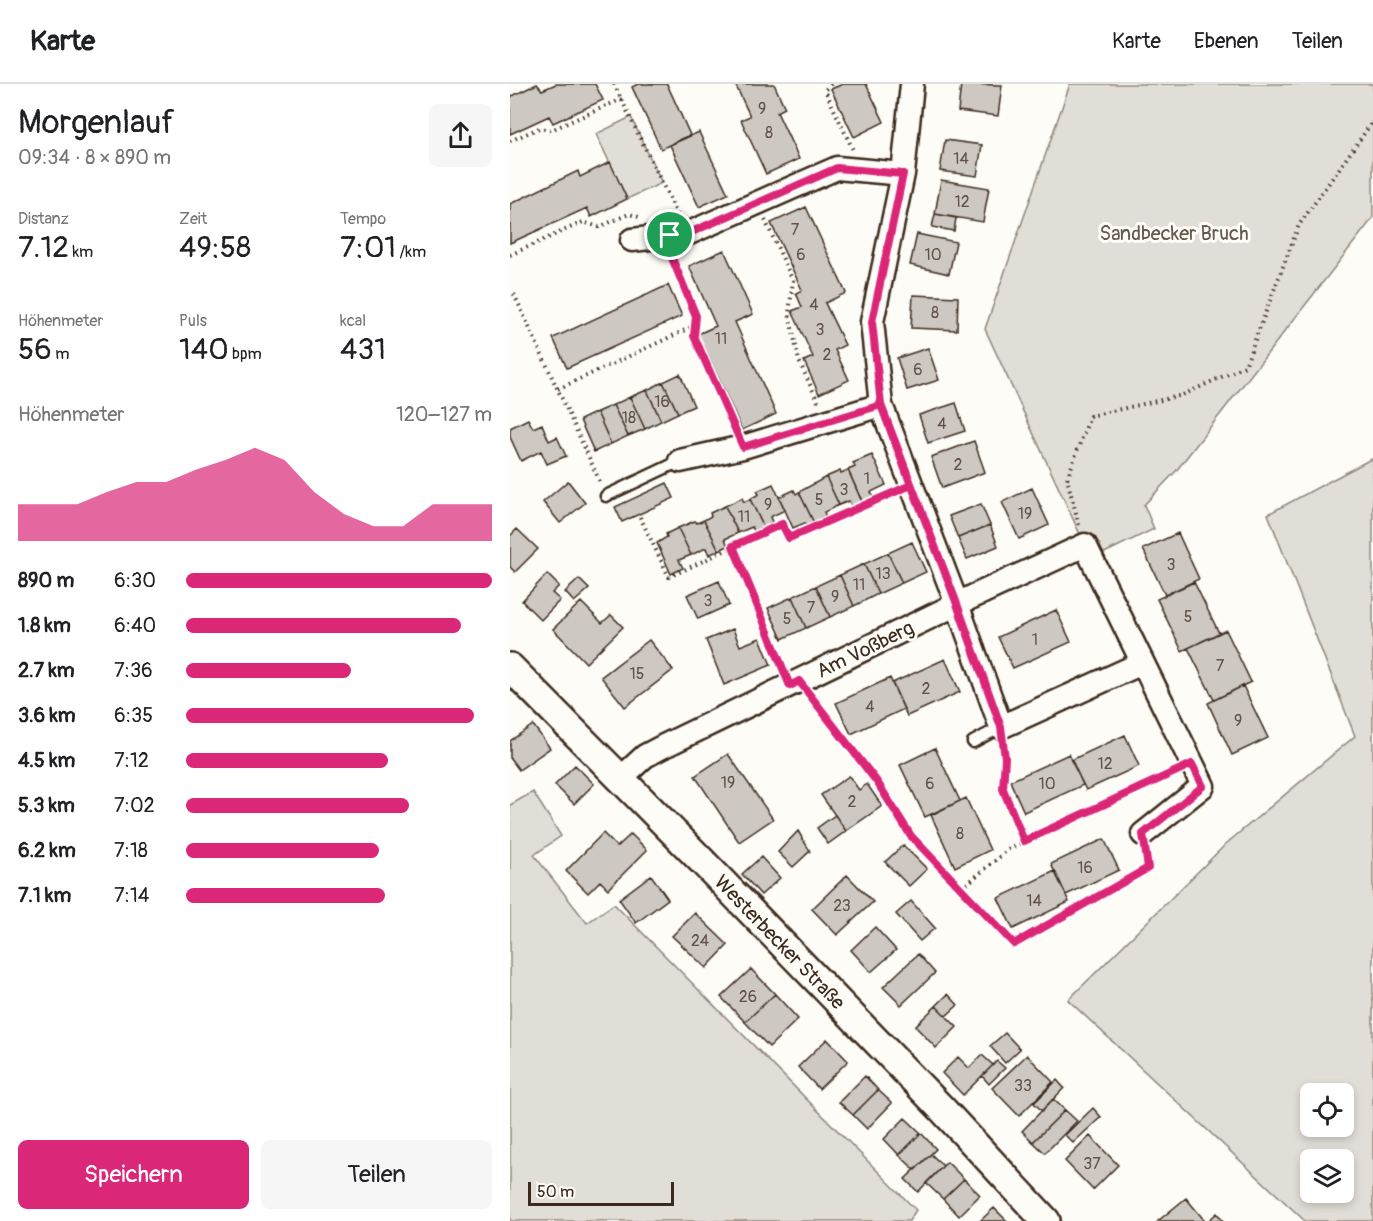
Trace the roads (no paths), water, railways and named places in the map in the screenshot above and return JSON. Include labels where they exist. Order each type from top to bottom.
[{"type":"street","points":[[912,84],[903,174],[872,322],[881,405],[1001,727],[1142,663],[1203,786],[1143,834]]},
{"type":"street","points":[[633,240],[678,234],[837,168],[903,174]]},
{"type":"street","points":[[680,461],[743,447],[881,405]]},
{"type":"street","name":"Am Voßberg","points":[[620,779],[645,756],[957,604],[1084,545],[1142,663]]},
{"type":"street","name":"Westerbecker Straße","points":[[510,667],[708,867],[934,1101],[1046,1221]]},
{"type":"lane","points":[[606,496],[680,461]]},
{"type":"lane","points":[[973,742],[1001,727]]},
{"type":"park label","name":"Sandbecker Bruch","points":[[1174,233]]}]
